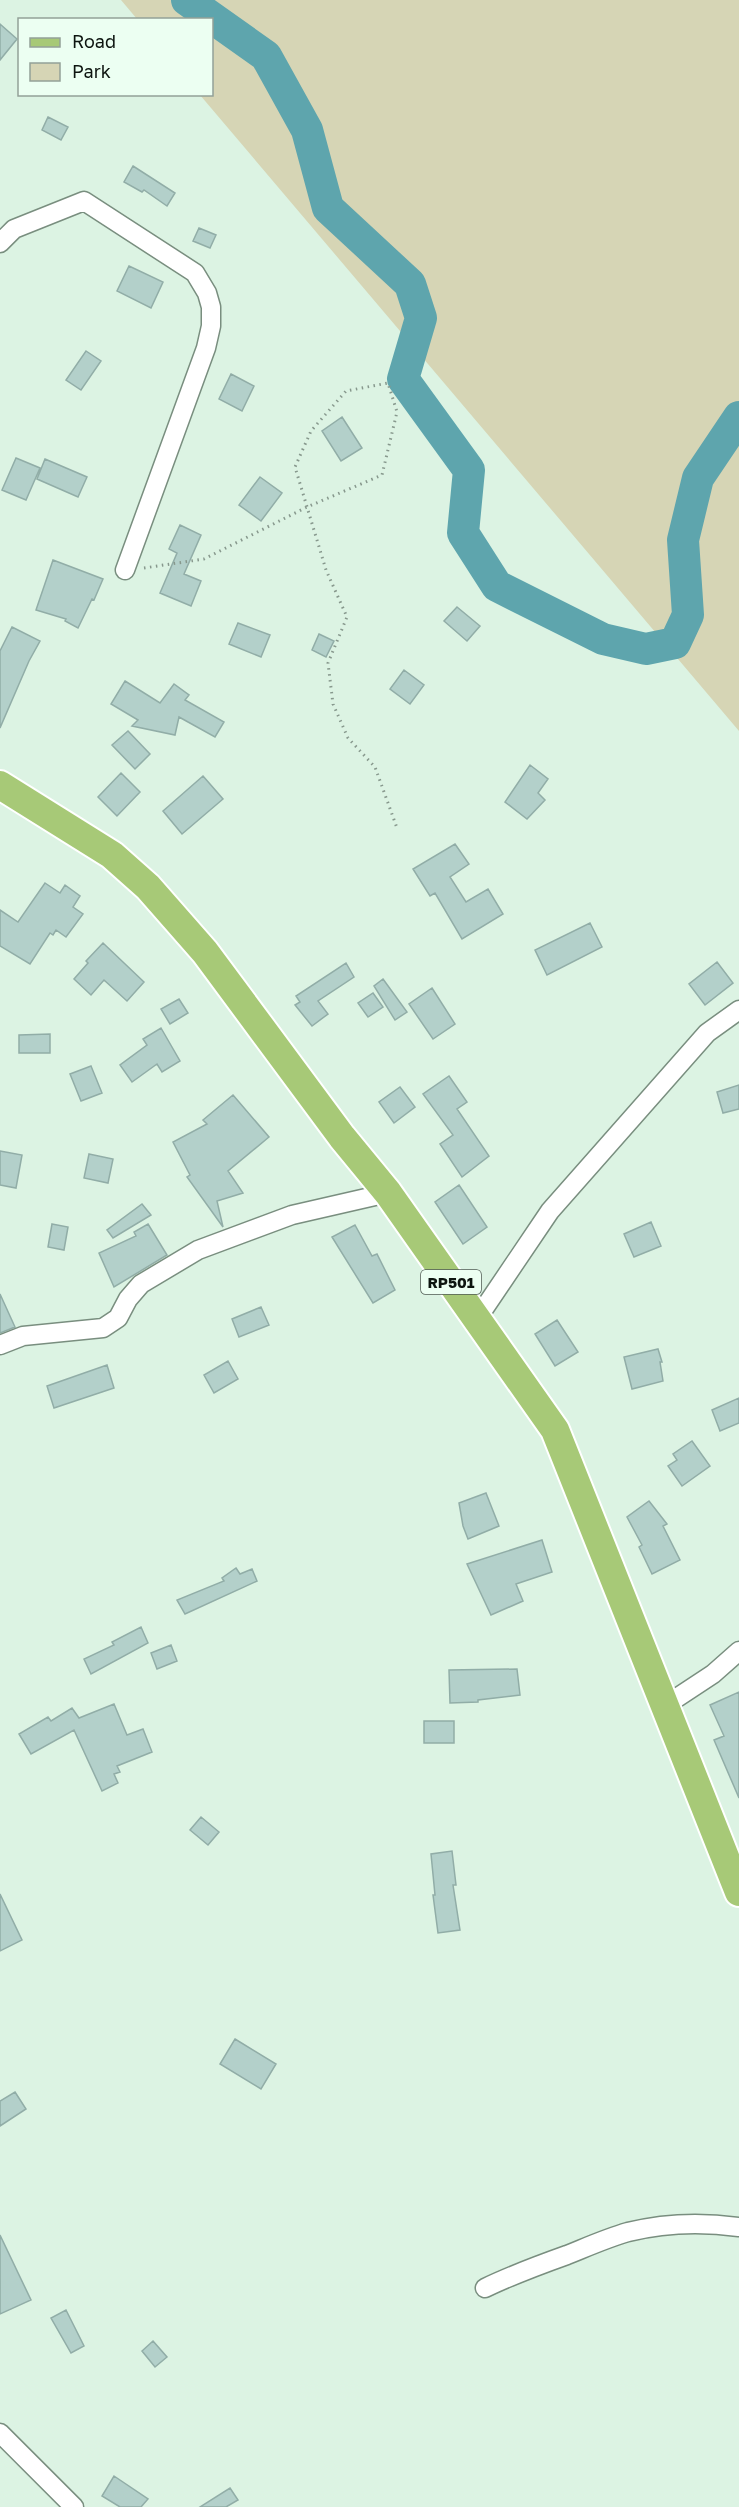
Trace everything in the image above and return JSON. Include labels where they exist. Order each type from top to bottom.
[{"type":"main road","name":"RP501","points":[[0,785],[112,855],[148,887],[205,952],[342,1137],[388,1193],[555,1430],[739,1892]]},
{"type":"street","points":[[0,243],[14,229],[84,201],[195,273],[207,293],[211,307],[211,326],[206,348],[125,570]]},
{"type":"street","points":[[477,1319],[550,1211],[707,1034],[739,1010]]},
{"type":"street","points":[[0,1345],[23,1336],[103,1328],[118,1318],[128,1299],[141,1284],[198,1250],[292,1215],[388,1193]]},
{"type":"street","points":[[666,1705],[713,1674],[739,1651]]},
{"type":"street","points":[[485,2288],[508,2276],[626,2233],[651,2228],[714,2224],[739,2227]]},
{"type":"street","points":[[0,2433],[74,2507]]},
{"type":"path","points":[[125,570],[204,559],[308,507],[382,475],[397,412],[388,383],[346,391],[310,431],[294,467],[308,507],[326,570],[347,617],[328,663],[333,704],[348,738],[375,767],[397,828]]},
{"type":"green space","points":[[121,0],[739,0],[739,731],[201,96],[213,96],[213,18],[136,18]]},
{"type":"building","points":[[0,24],[17,39],[0,60]]},
{"type":"building","points":[[48,117],[68,127],[61,140],[42,130]]},
{"type":"building","points":[[133,166],[175,193],[167,206],[144,190],[142,192],[124,182]]},
{"type":"building","points":[[199,228],[216,235],[210,248],[193,241]]},
{"type":"building","points":[[129,266],[163,282],[151,308],[117,291]]},
{"type":"building","points":[[86,351],[101,361],[81,390],[66,380]]},
{"type":"building","points":[[231,374],[254,386],[242,411],[219,399]]},
{"type":"building","points":[[342,417],[362,448],[341,461],[322,431]]},
{"type":"building","points":[[16,458],[40,468],[26,500],[2,490]]},
{"type":"building","points":[[45,459],[87,477],[78,497],[37,479]]},
{"type":"building","points":[[260,477],[282,493],[261,521],[239,505]]},
{"type":"building","points":[[180,525],[201,535],[184,574],[201,581],[191,606],[160,593],[177,553],[169,549]]},
{"type":"building","points":[[53,560],[103,579],[78,628],[65,621],[66,619],[36,610]]},
{"type":"building","points":[[457,607],[480,626],[467,641],[444,621]]},
{"type":"building","points":[[238,623],[270,635],[261,657],[229,644]]},
{"type":"building","points":[[12,627],[40,641],[0,728],[0,651]]},
{"type":"building","points":[[319,634],[334,641],[326,657],[312,650]]},
{"type":"building","points":[[404,670],[424,685],[410,704],[390,689]]},
{"type":"building","points":[[125,681],[160,703],[174,684],[189,695],[185,700],[224,722],[215,737],[179,717],[175,735],[132,726],[138,720],[111,704]]},
{"type":"building","points":[[128,731],[150,754],[135,769],[112,745]]},
{"type":"building","points":[[530,765],[548,779],[538,793],[545,800],[527,819],[505,802]]},
{"type":"building","points":[[121,773],[140,792],[117,816],[98,797]]},
{"type":"building","points":[[203,776],[223,799],[182,834],[163,811]]},
{"type":"building","points":[[455,844],[469,864],[450,877],[466,902],[488,889],[503,914],[462,939],[435,893],[430,896],[413,869]]},
{"type":"building","points":[[45,883],[60,893],[65,885],[80,896],[73,907],[83,914],[66,937],[56,930],[53,935],[50,933],[30,964],[0,946],[0,910],[18,922]]},
{"type":"building","points":[[590,923],[602,947],[547,975],[535,950]]},
{"type":"building","points":[[103,943],[144,982],[127,1001],[104,980],[91,995],[74,979],[88,963],[86,961]]},
{"type":"building","points":[[717,962],[733,983],[705,1005],[689,984]]},
{"type":"building","points":[[346,963],[354,977],[318,1001],[328,1014],[312,1026],[295,1005],[300,1002],[296,996]]},
{"type":"building","points":[[383,979],[407,1012],[395,1020],[374,986]]},
{"type":"building","points":[[432,988],[455,1024],[433,1039],[409,1004]]},
{"type":"building","points":[[373,993],[383,1007],[368,1017],[358,1003]]},
{"type":"building","points":[[179,999],[188,1013],[170,1024],[161,1009]]},
{"type":"building","points":[[161,1028],[180,1061],[162,1072],[157,1064],[132,1082],[120,1065],[147,1045],[143,1039]]},
{"type":"building","points":[[50,1034],[50,1053],[19,1053],[19,1035]]},
{"type":"building","points":[[91,1066],[102,1093],[81,1101],[70,1074]]},
{"type":"building","points":[[449,1076],[467,1102],[457,1109],[489,1156],[462,1177],[440,1144],[453,1135],[423,1094]]},
{"type":"building","points":[[739,1085],[739,1109],[723,1113],[717,1092]]},
{"type":"building","points":[[400,1087],[415,1107],[394,1123],[379,1102]]},
{"type":"building","points":[[233,1095],[269,1137],[228,1171],[243,1193],[217,1201],[223,1227],[187,1177],[190,1175],[173,1142],[207,1124],[203,1120]]},
{"type":"building","points":[[0,1151],[22,1155],[16,1188],[0,1185]]},
{"type":"building","points":[[89,1154],[113,1159],[108,1183],[84,1178]]},
{"type":"building","points":[[459,1185],[487,1227],[463,1244],[435,1202]]},
{"type":"building","points":[[142,1204],[151,1215],[113,1238],[107,1230]]},
{"type":"building","points":[[651,1222],[661,1246],[634,1257],[624,1234]]},
{"type":"building","points":[[52,1224],[68,1227],[64,1250],[48,1247]]},
{"type":"building","points":[[148,1224],[167,1255],[114,1287],[99,1253],[136,1236],[134,1232]]},
{"type":"building","points":[[355,1225],[372,1256],[377,1254],[395,1290],[373,1303],[332,1237]]},
{"type":"building","points":[[0,1294],[15,1327],[0,1333]]},
{"type":"building","points":[[261,1307],[269,1325],[239,1337],[232,1319]]},
{"type":"building","points":[[557,1320],[578,1352],[555,1366],[535,1334]]},
{"type":"building","points":[[658,1349],[662,1362],[660,1362],[663,1381],[632,1389],[624,1357]]},
{"type":"building","points":[[228,1361],[238,1379],[214,1393],[204,1375]]},
{"type":"building","points":[[107,1365],[114,1388],[54,1408],[47,1386]]},
{"type":"building","points":[[739,1398],[739,1423],[720,1431],[712,1410]]},
{"type":"building","points":[[692,1441],[710,1466],[682,1486],[668,1466],[677,1460],[673,1454]]},
{"type":"building","points":[[486,1493],[499,1526],[468,1539],[459,1503]]},
{"type":"building","points":[[649,1501],[667,1524],[663,1526],[680,1560],[652,1574],[639,1547],[642,1545],[627,1517]]},
{"type":"building","points":[[542,1540],[552,1572],[516,1584],[523,1601],[491,1615],[467,1564]]},
{"type":"building","points":[[236,1568],[240,1574],[252,1569],[257,1581],[185,1614],[177,1600],[224,1581],[222,1578]]},
{"type":"building","points":[[141,1627],[148,1643],[91,1674],[84,1659],[114,1645],[112,1642]]},
{"type":"building","points":[[171,1645],[177,1661],[157,1669],[151,1653]]},
{"type":"building","points":[[517,1669],[520,1695],[478,1700],[478,1702],[450,1703],[449,1670]]},
{"type":"building","points":[[739,1692],[739,1798],[714,1740],[724,1736],[710,1705]]},
{"type":"building","points":[[114,1704],[127,1735],[143,1729],[152,1752],[117,1766],[120,1772],[114,1774],[118,1783],[102,1791],[74,1730],[31,1754],[19,1734],[48,1717],[51,1721],[72,1708],[79,1718]]},
{"type":"building","points":[[424,1721],[454,1721],[454,1743],[424,1743]]},
{"type":"building","points":[[201,1817],[219,1832],[208,1845],[190,1830]]},
{"type":"building","points":[[452,1851],[456,1885],[453,1885],[460,1930],[438,1933],[431,1854]]},
{"type":"building","points":[[0,1894],[22,1940],[0,1951]]},
{"type":"building","points":[[235,2039],[276,2064],[261,2089],[220,2064]]},
{"type":"building","points":[[15,2092],[26,2109],[0,2126],[0,2101]]},
{"type":"building","points":[[0,2235],[31,2300],[0,2314]]},
{"type":"building","points":[[66,2310],[84,2346],[71,2353],[51,2318]]},
{"type":"building","points":[[153,2341],[167,2357],[155,2367],[142,2351]]},
{"type":"building","points":[[114,2476],[148,2499],[141,2507],[120,2507],[102,2496]]},
{"type":"building","points":[[230,2488],[238,2500],[226,2507],[200,2507]]},
{"type":"waterway","points":[[187,0],[212,18]]},
{"type":"waterway","points":[[213,18],[266,56],[307,130],[328,208],[410,284],[421,318],[403,379],[469,470],[463,533],[497,586],[603,639],[646,649],[675,643],[688,615],[683,540],[698,478],[739,417]]}]
